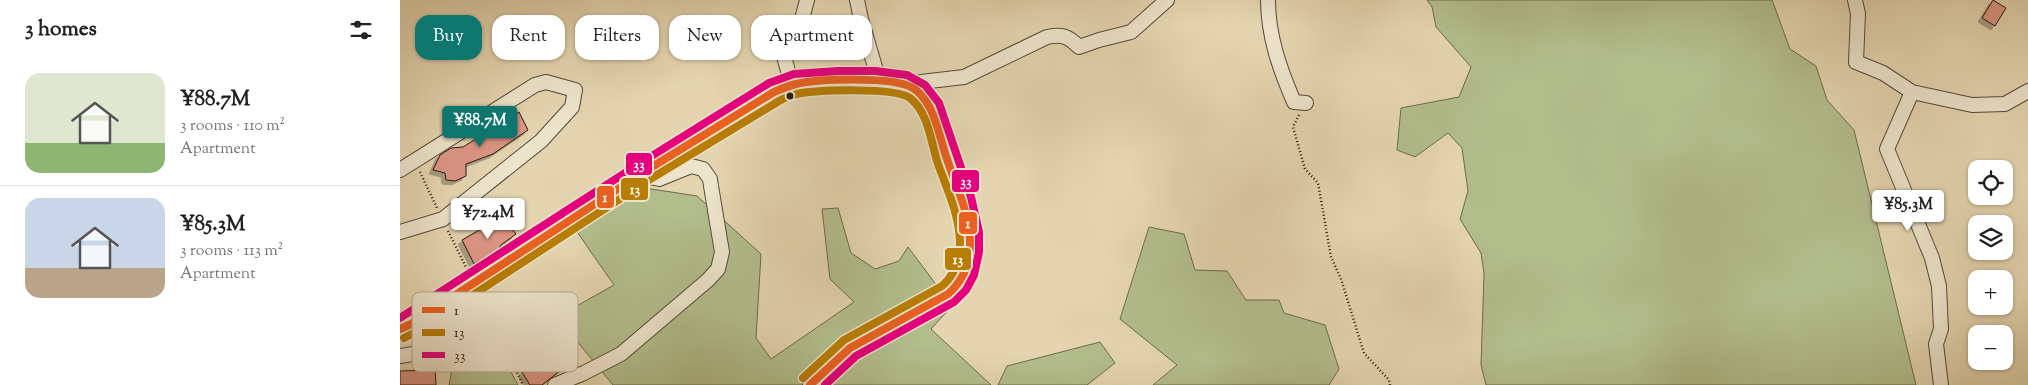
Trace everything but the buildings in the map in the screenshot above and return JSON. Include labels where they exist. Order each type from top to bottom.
[{"type":"street","points":[[790,86],[790,72],[782,56],[783,44],[793,39],[801,23],[807,0]]},
{"type":"street","points":[[857,0],[879,81]]},
{"type":"street","points":[[911,86],[921,82],[964,77],[1046,37],[1061,34],[1071,39],[1079,47],[1099,40],[1121,36],[1131,32],[1167,0]]},
{"type":"street","points":[[1268,0],[1273,43],[1277,57],[1294,102],[1306,103]]},
{"type":"street","points":[[1855,0],[1858,14],[1856,62],[1883,73],[1912,92],[1972,105],[2005,104],[2028,91]]},
{"type":"street","points":[[459,292],[646,170],[774,92],[804,83],[895,81],[911,86],[924,98],[934,115],[966,216],[969,232],[970,245],[964,275],[959,284],[948,294],[850,348],[810,385]]},
{"type":"street","points":[[400,170],[535,85],[546,82],[575,90],[572,107],[541,141],[443,219],[400,232]]},
{"type":"street","points":[[1912,92],[1887,149],[1932,258],[1939,286],[1941,329],[1936,344],[1941,385]]},
{"type":"street","points":[[555,385],[621,354],[708,280],[718,268],[722,252],[711,186],[703,168],[691,166],[659,179],[654,178],[646,170]]},
{"type":"street","points":[[400,330],[412,323]]},
{"type":"path","points":[[1306,103],[1293,127],[1296,140],[1305,169],[1318,183],[1332,257],[1341,279],[1364,353],[1389,380],[1390,385]]},
{"type":"path","points":[[415,162],[478,292]]},
{"type":"path","points":[[517,372],[523,385]]},
{"type":"green space","points":[[1427,0],[1772,0],[1790,49],[1816,66],[1827,100],[1854,130],[1916,385],[1486,385],[1481,365],[1484,273],[1481,253],[1460,219],[1468,191],[1462,148],[1448,133],[1415,157],[1397,150],[1401,108],[1459,97],[1471,67],[1436,27],[1432,7]]},
{"type":"green space","points":[[645,188],[697,196],[761,254],[756,338],[771,359],[854,302],[830,279],[822,209],[838,208],[851,253],[875,269],[899,261],[908,247],[952,306],[931,329],[991,385],[613,385],[578,342],[578,305],[614,285],[575,229]]},
{"type":"green space","points":[[1149,227],[1184,234],[1195,270],[1227,271],[1246,300],[1279,300],[1284,313],[1325,325],[1339,369],[1329,385],[1153,385],[1177,365],[1120,319]]},
{"type":"green space","points":[[1100,342],[1115,363],[1087,385],[998,385],[1007,366]]},
{"type":"green space","points":[[451,372],[511,372],[518,385],[449,385]]},
{"type":"transit line","name":"33","points":[[440,292],[769,83],[794,74],[838,71],[875,71],[907,75],[925,85],[939,103],[971,197],[979,232],[979,252],[974,275],[966,290],[954,302],[856,356],[825,385]]},
{"type":"transit line","name":"1","points":[[460,292],[647,170],[774,92],[796,84],[821,81],[873,80],[903,84],[913,88],[920,94],[930,108],[962,200],[968,221],[970,243],[969,258],[965,271],[958,283],[948,294],[850,348],[810,385]]},
{"type":"transit line","name":"13","points":[[477,292],[652,178],[783,99],[797,94],[821,91],[873,91],[902,95],[910,98],[916,104],[925,120],[952,202],[960,241],[956,266],[947,282],[942,286],[844,340],[803,378]]},
{"type":"transit line","name":"33","points":[[400,318],[412,310]]},
{"type":"transit line","name":"1","points":[[400,329],[412,323]]},
{"type":"transit line","name":"13","points":[[404,338],[412,334]]}]
